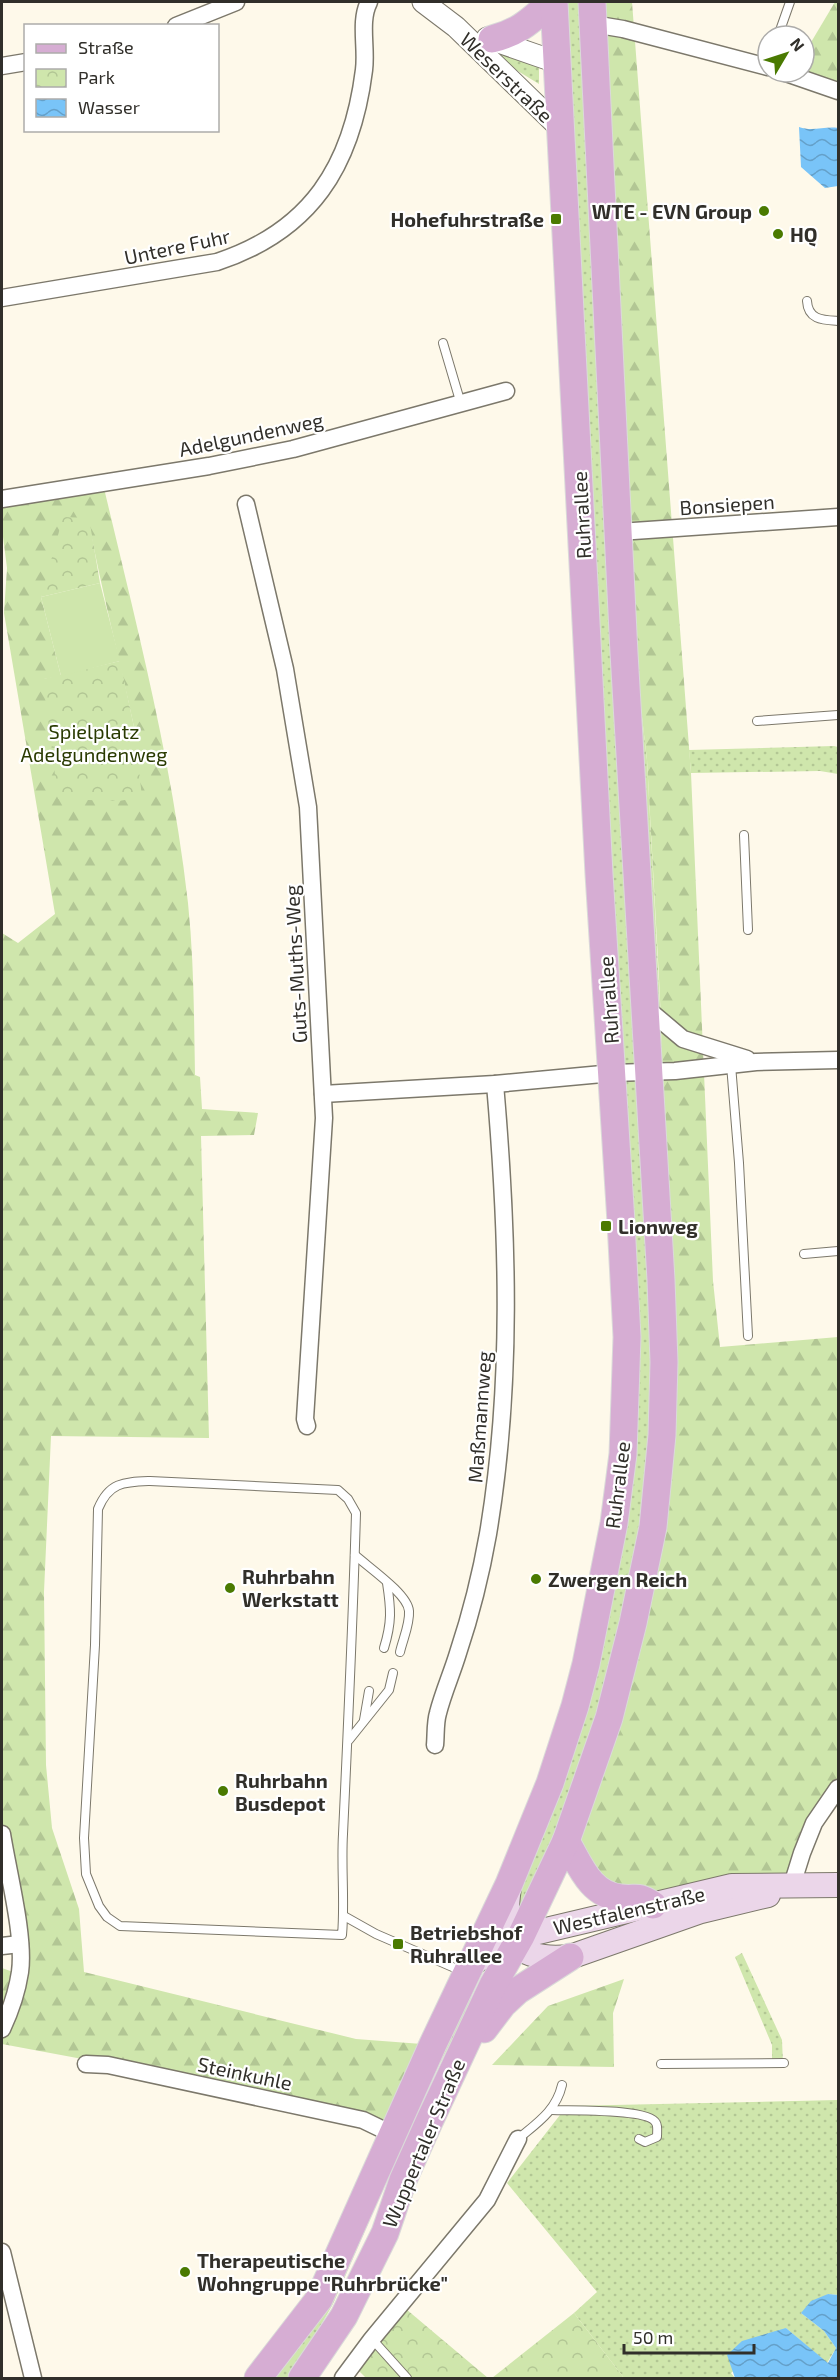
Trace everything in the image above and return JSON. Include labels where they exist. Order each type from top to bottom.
[{"type":"main road","points":[[492,39],[510,35],[554,2],[577,22],[592,13]]},
{"type":"main road","name":"Ruhrallee","points":[[492,1978],[509,1884],[550,1783],[575,1706],[599,1599],[614,1523],[623,1454],[627,1336],[613,1073],[599,874],[554,2]]},
{"type":"main road","name":"Ruhrallee","points":[[516,1940],[566,1841],[609,1718],[633,1623],[653,1527],[663,1435],[664,1362],[592,13]]},
{"type":"main road","points":[[556,62],[597,113]]},
{"type":"main road","points":[[566,1841],[586,1878],[605,1894],[621,1898],[640,1897],[653,1905]]},
{"type":"main road","points":[[509,1884],[506,1906],[507,1925],[516,1940]]},
{"type":"main road","name":"Westfalenstraße","points":[[516,1940],[732,1886],[838,1885]]},
{"type":"main road","name":"Westfalenstraße","points":[[516,1940],[533,1956],[554,1959],[570,1958],[701,1911],[760,1898],[792,1886]]},
{"type":"main road","name":"Wuppertaler Straße","points":[[258,2378],[319,2300],[433,2044],[492,1978],[516,1940]]},
{"type":"main road","points":[[464,2049],[491,2023],[503,2004],[492,1978],[570,1958]]},
{"type":"main road","name":"Wuppertaler Straße","points":[[302,2379],[344,2316],[385,2233],[403,2180],[464,2049],[492,1978]]},
{"type":"street","points":[[181,24],[236,2]]},
{"type":"street","name":"Untere Fuhr","points":[[2,298],[217,262],[244,253],[269,240],[292,223],[326,184],[348,142],[360,100],[366,55],[364,17],[369,2]]},
{"type":"street","name":"Weserstraße","points":[[423,2],[456,27],[560,127]]},
{"type":"street","points":[[592,13],[623,29],[756,63]]},
{"type":"street","name":"Weserstraße","points":[[456,27],[556,62]]},
{"type":"street","points":[[2,66],[24,62]]},
{"type":"street","points":[[816,83],[838,91]]},
{"type":"street","name":"Adelgundenweg","points":[[2,499],[209,466],[293,449],[506,391]]},
{"type":"street","name":"Guts-Muths-Weg","points":[[246,504],[285,669],[308,807],[323,1147],[305,1419],[307,1426]]},
{"type":"street","name":"Bonsiepen","points":[[618,532],[838,520]]},
{"type":"street","name":"Ruhrallee","points":[[645,1007],[683,1039],[756,1062]]},
{"type":"street","name":"Ruhrallee","points":[[649,1073],[756,1062],[838,1060]]},
{"type":"street","points":[[322,1094],[495,1084],[613,1073],[649,1073]]},
{"type":"street","name":"Maßmannweg","points":[[435,1745],[437,1715],[459,1653],[479,1582],[495,1489],[503,1407],[507,1320],[501,1155],[495,1084]]},
{"type":"street","points":[[792,1886],[814,1823],[838,1788]]},
{"type":"street","points":[[2,1834],[20,1944],[21,1969],[18,1986],[2,2030]]},
{"type":"street","points":[[2,1946],[20,1944]]},
{"type":"street","name":"Steinkuhle","points":[[86,2064],[108,2065],[363,2120],[397,2124]]},
{"type":"street","points":[[343,2379],[372,2339],[487,2200],[518,2139]]},
{"type":"street","points":[[2,2252],[33,2379]]},
{"type":"lane","points":[[782,24],[790,2]]},
{"type":"lane","points":[[807,301],[812,316],[820,320],[838,321]]},
{"type":"lane","points":[[443,342],[461,404]]},
{"type":"lane","points":[[757,721],[838,715]]},
{"type":"lane","points":[[744,835],[748,930]]},
{"type":"lane","points":[[731,1065],[739,1163],[748,1336]]},
{"type":"lane","points":[[804,1254],[838,1251]]},
{"type":"lane","points":[[150,1481],[338,1490],[348,1499],[356,1513],[348,1740],[342,1874],[344,1916],[342,1935],[120,1926],[107,1917],[94,1895],[86,1874],[84,1838],[95,1645],[98,1509],[102,1498],[109,1491],[119,1484],[150,1481]]},
{"type":"lane","points":[[355,1555],[401,1594],[408,1604],[410,1614],[400,1652]]},
{"type":"lane","points":[[384,1648],[391,1625],[392,1611],[387,1583]]},
{"type":"lane","points":[[348,1740],[388,1690],[393,1673]]},
{"type":"lane","points":[[363,1723],[369,1691]]},
{"type":"lane","points":[[344,1916],[376,1934],[492,1978]]},
{"type":"lane","points":[[661,2064],[784,2063]]},
{"type":"lane","points":[[518,2139],[552,2110],[560,2097],[562,2085]]},
{"type":"lane","points":[[552,2110],[619,2112],[639,2114],[654,2120],[657,2137],[645,2142],[639,2139]]},
{"type":"lane","points":[[372,2339],[406,2379]]},
{"type":"green space","points":[[555,2],[597,2],[628,597],[647,760],[662,1043],[662,1280],[651,1527],[566,1840],[511,1929],[514,1877],[552,1784],[624,1455]]},
{"type":"green space","points":[[597,2],[632,2],[691,773],[713,1281],[720,1347],[838,1337],[838,1783],[792,1884],[681,1888],[620,1897],[568,1842],[635,1623],[662,1280],[662,1043],[647,760],[628,597]]},
{"type":"green space","points":[[835,2],[838,2],[838,90],[816,78],[816,34]]},
{"type":"green space","points":[[501,51],[539,66],[539,84],[498,59],[496,53]]},
{"type":"green space","points":[[103,484],[152,692],[173,797],[188,903],[195,1075],[200,1077],[202,1109],[258,1113],[254,1135],[201,1136],[209,1438],[51,1436],[44,1592],[46,1765],[52,1828],[79,1909],[84,1972],[356,2039],[422,2044],[389,2131],[152,2072],[2,2044],[2,1968],[13,1972],[18,1948],[2,1831],[2,933],[18,943],[55,914],[4,613],[7,568],[2,529],[2,500]],"holes":[[[88,518],[104,596],[134,727],[44,679],[61,676],[41,597]]]},
{"type":"green space","points":[[63,517],[89,518],[100,583],[41,597]]},
{"type":"green space","points":[[100,583],[120,661],[61,676],[41,597]]},
{"type":"green space","name":"Spielplatz Adelgundenweg","points":[[120,661],[134,727],[142,797],[119,801],[58,799],[43,679]]},
{"type":"green space","points":[[838,747],[838,774],[820,771],[691,773],[689,750]]},
{"type":"green space","points":[[742,1953],[782,2040],[783,2064],[772,2065],[772,2045],[735,1957]]},
{"type":"green space","points":[[624,1979],[613,2013],[614,2067],[492,2065],[548,2006]]},
{"type":"green space","points":[[474,1983],[469,2008],[429,2084],[333,2304],[291,2378],[271,2378]]},
{"type":"green space","points":[[838,2100],[838,2295],[828,2294],[801,2313],[824,2331],[836,2348],[827,2363],[786,2328],[731,2373],[735,2378],[624,2378],[574,2313],[597,2292],[507,2183],[567,2106]]},
{"type":"green space","points":[[406,2309],[488,2378],[366,2378],[359,2371]]},
{"type":"green space","points":[[574,2313],[624,2378],[492,2378]]},
{"type":"water","points":[[799,127],[838,128],[838,186],[825,188],[801,167]]},
{"type":"water","points":[[828,2294],[838,2295],[838,2378],[735,2378],[727,2355],[742,2341],[786,2328],[828,2363],[836,2348],[824,2331],[801,2313],[811,2301]]},
{"type":"place","name":"WTE - EVN Group","points":[[764,211]]},
{"type":"place","name":"Hohefuhrstraße","points":[[556,219]]},
{"type":"place","name":"HQ","points":[[778,234]]},
{"type":"place","name":"Lionweg","points":[[606,1226]]},
{"type":"place","name":"Zwergen Reich","points":[[536,1579]]},
{"type":"place","name":"Ruhrbahn Werkstatt","points":[[230,1588]]},
{"type":"place","name":"Ruhrbahn Busdepot","points":[[223,1791]]},
{"type":"place","name":"Betriebshof Ruhrallee","points":[[398,1944]]},
{"type":"place","name":"Therapeutische Wohngruppe \"Ruhrbrücke\"","points":[[185,2272]]}]
